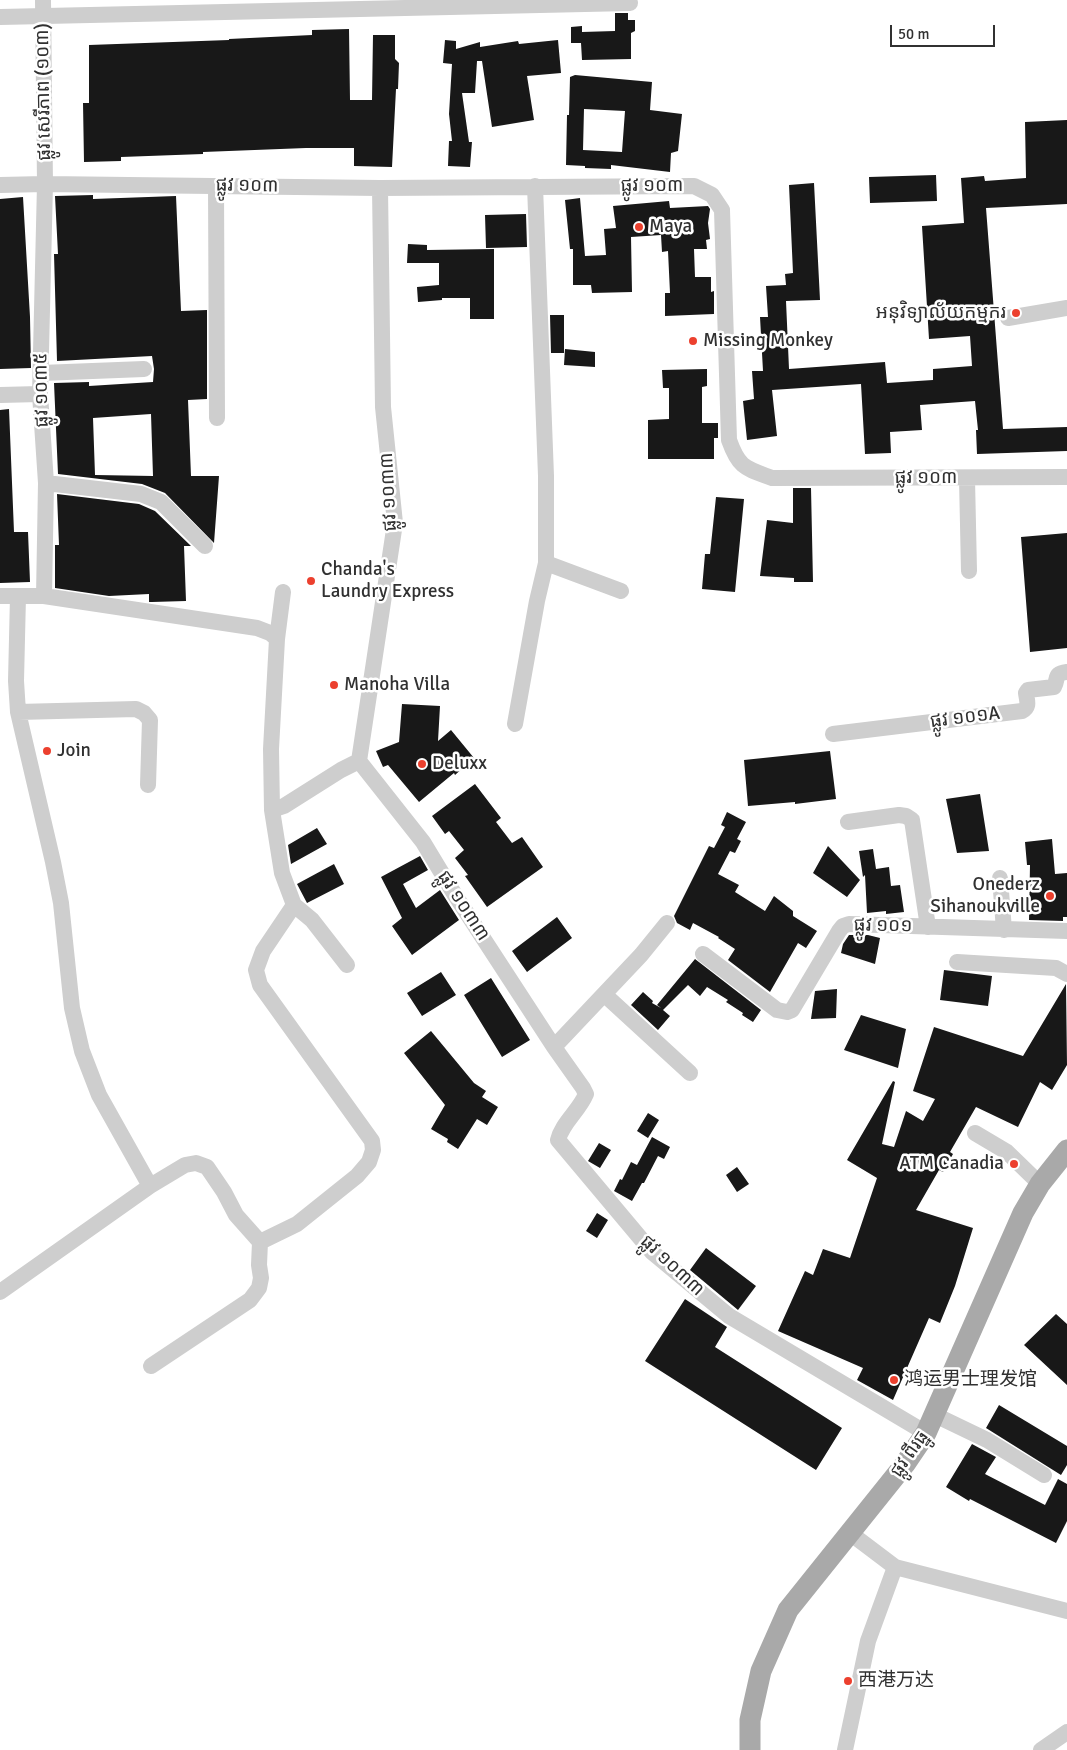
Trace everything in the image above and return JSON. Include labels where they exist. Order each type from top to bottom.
[{"type":"main road","name":"ផ្លូវ ពីរធ្នូ","points":[[750,1750],[750,1720],[761,1672],[788,1610],[905,1464],[930,1424],[1023,1213],[1040,1184],[1067,1150]]},
{"type":"street","name":"ផ្លូវ សេរីភាព (១០៣)","points":[[43,0],[45,184]]},
{"type":"street","points":[[0,17],[630,3]]},
{"type":"street","name":"ផ្លូវ ១០៣៥","points":[[44,596],[46,483],[40,394],[45,184]]},
{"type":"street","name":"ផ្លូវ ១០៣","points":[[0,185],[380,188],[694,186],[712,196],[722,210],[729,440],[735,456],[746,469],[772,478],[967,479],[1067,477]]},
{"type":"street","points":[[216,186],[217,418]]},
{"type":"street","points":[[515,724],[537,601],[546,563],[546,476],[535,186]]},
{"type":"street","name":"ផ្លូវ ១០៣៣","points":[[380,188],[382,407],[395,523],[359,762],[423,842],[455,895],[554,1047],[583,1088],[586,1094],[583,1102],[560,1133],[558,1140],[652,1252],[728,1316],[930,1424]]},
{"type":"street","points":[[1008,318],[1067,308]]},
{"type":"street","points":[[41,373],[144,368]]},
{"type":"street","points":[[0,395],[40,394]]},
{"type":"street","points":[[967,479],[969,571]]},
{"type":"street","points":[[46,483],[141,494],[161,502],[206,546]]},
{"type":"street","points":[[546,563],[621,591]]},
{"type":"street","points":[[283,592],[276,639],[271,749],[272,810],[282,873],[294,904],[312,920],[347,965]]},
{"type":"street","points":[[0,596],[44,596],[257,628],[276,639]]},
{"type":"street","points":[[18,596],[16,681],[18,712],[60,894],[72,1008],[82,1051],[99,1095],[150,1186]]},
{"type":"street","name":"ផ្លូវ ១០១A","points":[[833,734],[1022,711],[1028,705],[1026,693],[1028,690],[1054,687],[1057,675],[1067,672]]},
{"type":"street","points":[[18,712],[136,709],[144,713],[150,720],[148,785]]},
{"type":"street","points":[[272,810],[284,806],[341,770],[359,762]]},
{"type":"street","points":[[848,822],[899,815],[906,816],[912,820],[928,927]]},
{"type":"street","points":[[1000,878],[1004,930]]},
{"type":"street","points":[[260,1242],[297,1224],[357,1176],[369,1162],[373,1150],[372,1140],[260,985],[256,970],[263,951],[294,904]]},
{"type":"street","points":[[554,1047],[605,995],[667,923]]},
{"type":"street","name":"ផ្លូវ ១០១","points":[[703,954],[778,1010],[787,1012],[792,1010],[800,999],[843,926],[850,924],[1067,932]]},
{"type":"street","points":[[957,962],[1056,968],[1067,974]]},
{"type":"street","points":[[605,995],[690,1074]]},
{"type":"street","points":[[975,1133],[1007,1152],[1040,1184]]},
{"type":"street","points":[[0,1292],[150,1186],[185,1165],[196,1163],[207,1167],[224,1192],[236,1215],[260,1242],[259,1265],[261,1278],[259,1288],[250,1300],[151,1366]]},
{"type":"street","points":[[930,1424],[986,1440],[1044,1475]]},
{"type":"street","points":[[850,1533],[895,1567],[1067,1611]]},
{"type":"street","points":[[845,1750],[868,1641],[895,1567]]},
{"type":"street","points":[[1041,1750],[1067,1732]]},
{"type":"building","points":[[615,13],[628,13],[628,20],[635,20],[635,31],[631,33],[631,59],[582,60],[581,43],[571,43],[571,27],[582,26],[582,32],[615,31]]},
{"type":"building","points":[[349,29],[350,100],[372,100],[373,35],[395,35],[395,59],[399,63],[392,167],[354,166],[354,148],[203,152],[203,154],[121,157],[121,161],[84,162],[83,103],[89,103],[89,45],[312,35],[312,30]]},
{"type":"building","points":[[445,40],[456,41],[456,49],[480,42],[480,47],[518,41],[519,44],[558,40],[561,73],[527,76],[534,120],[492,127],[482,61],[477,61],[475,93],[462,93],[469,142],[472,142],[470,167],[448,166],[449,141],[452,141],[449,114],[452,64],[443,63]]},
{"type":"building","points":[[575,75],[652,82],[650,110],[682,114],[678,151],[671,153],[670,172],[611,165],[611,169],[566,165],[570,77]],"holes":[[[584,109],[625,111],[622,152],[583,150]]]},
{"type":"building","points":[[1067,120],[1067,204],[986,208],[1003,429],[1067,427],[1067,451],[977,454],[976,430],[978,430],[975,401],[920,405],[922,430],[890,432],[891,453],[865,454],[861,384],[772,390],[777,436],[747,440],[743,401],[754,399],[752,371],[763,371],[760,317],[768,317],[766,286],[786,285],[785,274],[793,273],[789,185],[814,183],[820,300],[786,301],[789,369],[885,362],[887,383],[933,380],[933,369],[972,366],[970,336],[929,339],[922,226],[964,223],[961,178],[984,176],[985,181],[1026,178],[1025,122]]},
{"type":"building","points":[[936,175],[937,201],[870,203],[869,177]]},
{"type":"building","points":[[93,195],[93,199],[176,196],[181,311],[207,310],[207,399],[188,400],[191,476],[219,476],[214,543],[165,493],[142,484],[58,474],[54,383],[89,382],[89,386],[153,382],[154,369],[152,356],[57,361],[54,254],[58,254],[55,196]],"holes":[[[151,414],[153,476],[95,475],[93,418]]]},
{"type":"building","points":[[23,197],[31,368],[0,369],[0,199]]},
{"type":"building","points":[[580,198],[585,256],[606,255],[604,229],[616,228],[613,206],[669,201],[670,208],[708,206],[710,209],[708,223],[710,239],[706,240],[707,249],[694,249],[695,277],[711,277],[711,292],[714,291],[714,314],[665,316],[665,293],[670,293],[668,251],[662,252],[661,235],[631,237],[632,292],[592,293],[591,285],[573,285],[573,249],[570,249],[565,200]]},
{"type":"building","points":[[526,214],[527,247],[486,248],[485,215]]},
{"type":"building","points":[[408,244],[427,245],[427,250],[494,249],[494,319],[470,319],[470,298],[442,298],[442,300],[418,302],[417,287],[439,285],[439,263],[407,263]]},
{"type":"building","points":[[550,315],[564,315],[564,353],[551,353]]},
{"type":"building","points":[[565,349],[595,352],[595,367],[564,365]]},
{"type":"building","points":[[707,369],[707,386],[702,387],[702,423],[718,423],[718,438],[714,438],[714,459],[648,459],[648,420],[669,419],[669,388],[663,388],[662,370]]},
{"type":"building","points":[[9,409],[14,532],[28,532],[30,582],[0,583],[0,410]]},
{"type":"building","points":[[793,488],[811,488],[813,582],[794,582],[794,578],[760,576],[767,520],[793,523]]},
{"type":"building","points":[[57,494],[139,504],[155,511],[191,546],[184,546],[186,601],[149,602],[149,594],[109,596],[55,588],[55,545],[59,545]]},
{"type":"building","points":[[716,497],[744,499],[735,592],[702,589],[705,554],[710,554]]},
{"type":"building","points":[[1067,533],[1067,648],[1030,652],[1021,537]]},
{"type":"building","points":[[402,704],[440,706],[438,741],[451,730],[474,758],[419,802],[388,765],[383,767],[376,751],[399,742]]},
{"type":"building","points":[[830,751],[836,799],[795,804],[795,802],[748,806],[744,760]]},
{"type":"building","points":[[475,784],[501,818],[496,822],[512,843],[522,837],[543,867],[487,907],[465,876],[468,875],[455,858],[464,850],[449,831],[445,834],[432,816]]},
{"type":"building","points":[[980,794],[989,851],[957,853],[946,799]]},
{"type":"building","points":[[727,812],[746,822],[737,839],[741,841],[735,853],[730,851],[718,874],[739,885],[735,892],[765,911],[774,896],[793,911],[793,916],[817,931],[806,948],[798,943],[770,992],[728,960],[735,949],[719,937],[693,923],[690,930],[677,923],[674,916],[709,846],[714,848],[725,827],[721,825]]},
{"type":"building","points":[[317,828],[327,844],[291,864],[288,845]]},
{"type":"building","points":[[1052,839],[1055,874],[1067,873],[1067,917],[1063,917],[1063,921],[1029,920],[1030,865],[1027,865],[1025,842]]},
{"type":"building","points":[[828,846],[860,880],[847,897],[813,873]]},
{"type":"building","points":[[873,849],[876,869],[889,867],[891,886],[900,885],[904,912],[886,914],[886,911],[867,913],[865,875],[863,877],[859,851]]},
{"type":"building","points":[[420,856],[428,870],[403,884],[416,908],[440,890],[459,920],[412,955],[392,926],[402,918],[381,877]]},
{"type":"building","points":[[334,864],[344,884],[307,903],[297,884]]},
{"type":"building","points":[[557,917],[572,938],[527,972],[512,951]]},
{"type":"building","points":[[849,935],[868,935],[880,938],[875,964],[841,953],[843,944]]},
{"type":"building","points":[[695,959],[761,1010],[753,1022],[726,1002],[728,1000],[707,987],[700,996],[688,985],[663,1010],[670,1016],[658,1030],[631,1005],[643,992],[653,1001],[652,1003],[661,1008],[657,1005]]},
{"type":"building","points":[[944,970],[992,976],[988,1006],[940,1000]]},
{"type":"building","points":[[441,972],[456,995],[422,1016],[407,993]]},
{"type":"building","points":[[491,978],[530,1040],[502,1057],[464,995]]},
{"type":"building","points":[[1066,984],[1067,1065],[1052,1090],[1040,1082],[1018,1127],[976,1107],[950,1152],[953,1154],[943,1172],[939,1170],[916,1210],[973,1228],[955,1286],[940,1323],[929,1318],[893,1400],[857,1380],[863,1368],[778,1331],[805,1271],[813,1275],[823,1249],[850,1258],[877,1178],[847,1160],[893,1081],[895,1082],[882,1144],[894,1147],[906,1111],[923,1121],[935,1099],[913,1091],[934,1027],[1023,1056]]},
{"type":"building","points":[[837,989],[836,1018],[811,1019],[815,991]]},
{"type":"building","points":[[861,1015],[906,1029],[898,1068],[844,1050]]},
{"type":"building","points":[[431,1031],[474,1083],[486,1091],[482,1097],[498,1107],[487,1125],[477,1119],[458,1149],[447,1142],[448,1139],[431,1129],[445,1105],[404,1053]]},
{"type":"building","points":[[648,1113],[659,1120],[648,1138],[637,1131]]},
{"type":"building","points":[[652,1137],[670,1147],[664,1159],[658,1156],[632,1201],[614,1191],[631,1162],[637,1165]]},
{"type":"building","points":[[599,1143],[611,1150],[600,1168],[588,1161]]},
{"type":"building","points":[[737,1167],[749,1184],[737,1192],[726,1175]]},
{"type":"building","points":[[597,1213],[608,1220],[597,1238],[586,1231]]},
{"type":"building","points":[[706,1248],[756,1286],[738,1310],[690,1270]]},
{"type":"building","points":[[685,1299],[727,1327],[715,1347],[842,1428],[816,1470],[645,1361]]},
{"type":"building","points":[[1056,1314],[1067,1324],[1067,1385],[1024,1345]]},
{"type":"building","points":[[999,1405],[1067,1446],[1067,1465],[1061,1475],[986,1428]]},
{"type":"building","points":[[972,1444],[996,1457],[985,1474],[1045,1505],[1058,1479],[1067,1484],[1067,1521],[1056,1543],[970,1499],[969,1501],[946,1487]]},
{"type":"place","name":"Maya","points":[[639,227]]},
{"type":"place","name":"អនុវិទ្យាល័យកម្មករ","points":[[1016,313]]},
{"type":"place","name":"Missing Monkey","points":[[693,341]]},
{"type":"place","name":"Chanda's Laundry Express","points":[[311,581]]},
{"type":"place","name":"Manoha Villa","points":[[334,685]]},
{"type":"place","name":"Join","points":[[47,751]]},
{"type":"place","name":"Deluxx","points":[[422,764]]},
{"type":"place","name":"Onederz Sihanoukville","points":[[1050,896]]},
{"type":"place","name":"ATM Canadia","points":[[1014,1164]]},
{"type":"place","name":"鸿运男士理发馆","points":[[894,1380]]},
{"type":"place","name":"西港万达","points":[[848,1681]]}]
